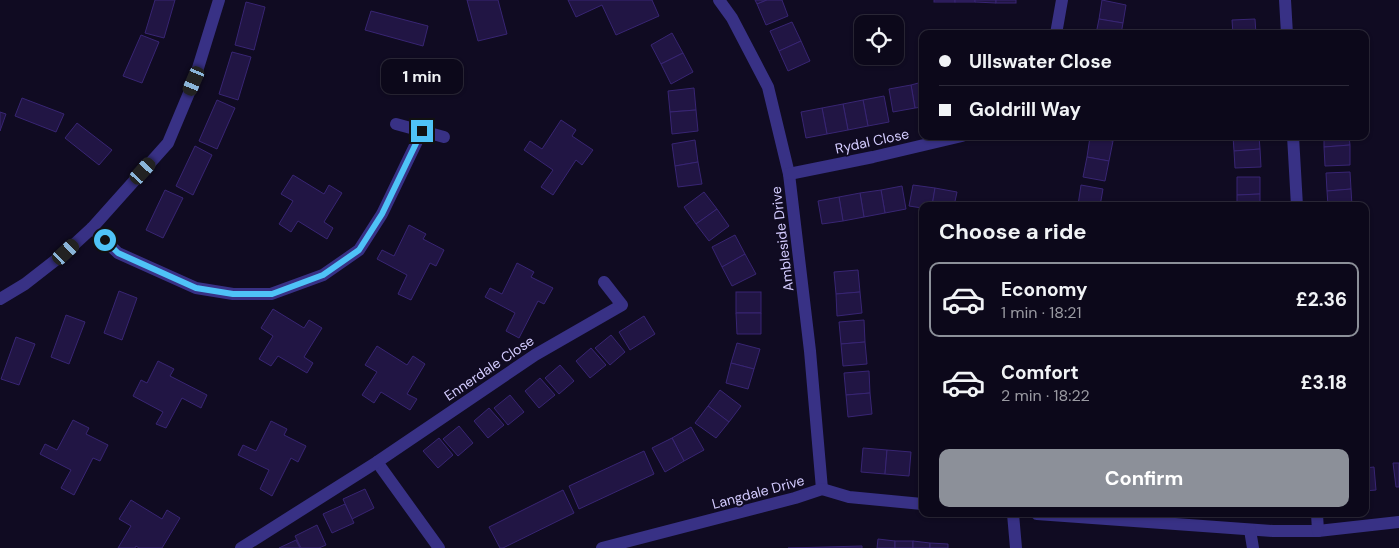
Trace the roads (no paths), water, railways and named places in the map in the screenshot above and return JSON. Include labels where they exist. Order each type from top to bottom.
[{"type":"street","points":[[0,299],[25,284],[66,252],[92,228],[168,143],[194,81],[219,0]]},
{"type":"street","name":"Ambleside Drive","points":[[719,0],[732,18],[768,87],[789,174],[810,351],[822,489]]},
{"type":"street","points":[[1057,30],[1062,0]]},
{"type":"street","points":[[1284,0],[1287,30]]},
{"type":"street","points":[[396,124],[444,138]]},
{"type":"street","points":[[92,228],[118,253],[196,288],[233,294],[272,294],[323,275],[359,250],[382,214],[422,131]]},
{"type":"street","name":"Rydal Close","points":[[789,174],[945,140]]},
{"type":"street","points":[[1293,140],[1298,202]]},
{"type":"street","name":"Ennerdale Close","points":[[241,548],[377,462],[534,355],[622,305],[604,282]]},
{"type":"street","points":[[377,462],[439,548]]},
{"type":"street","name":"Langdale Drive","points":[[602,548],[795,498],[822,489],[848,497],[919,504]]},
{"type":"street","points":[[1013,517],[1016,548]]},
{"type":"street","points":[[1102,517],[1250,530],[1318,531],[1399,522]]},
{"type":"street","points":[[1317,517],[1318,531]]},
{"type":"street","points":[[1250,530],[1253,548]]}]
